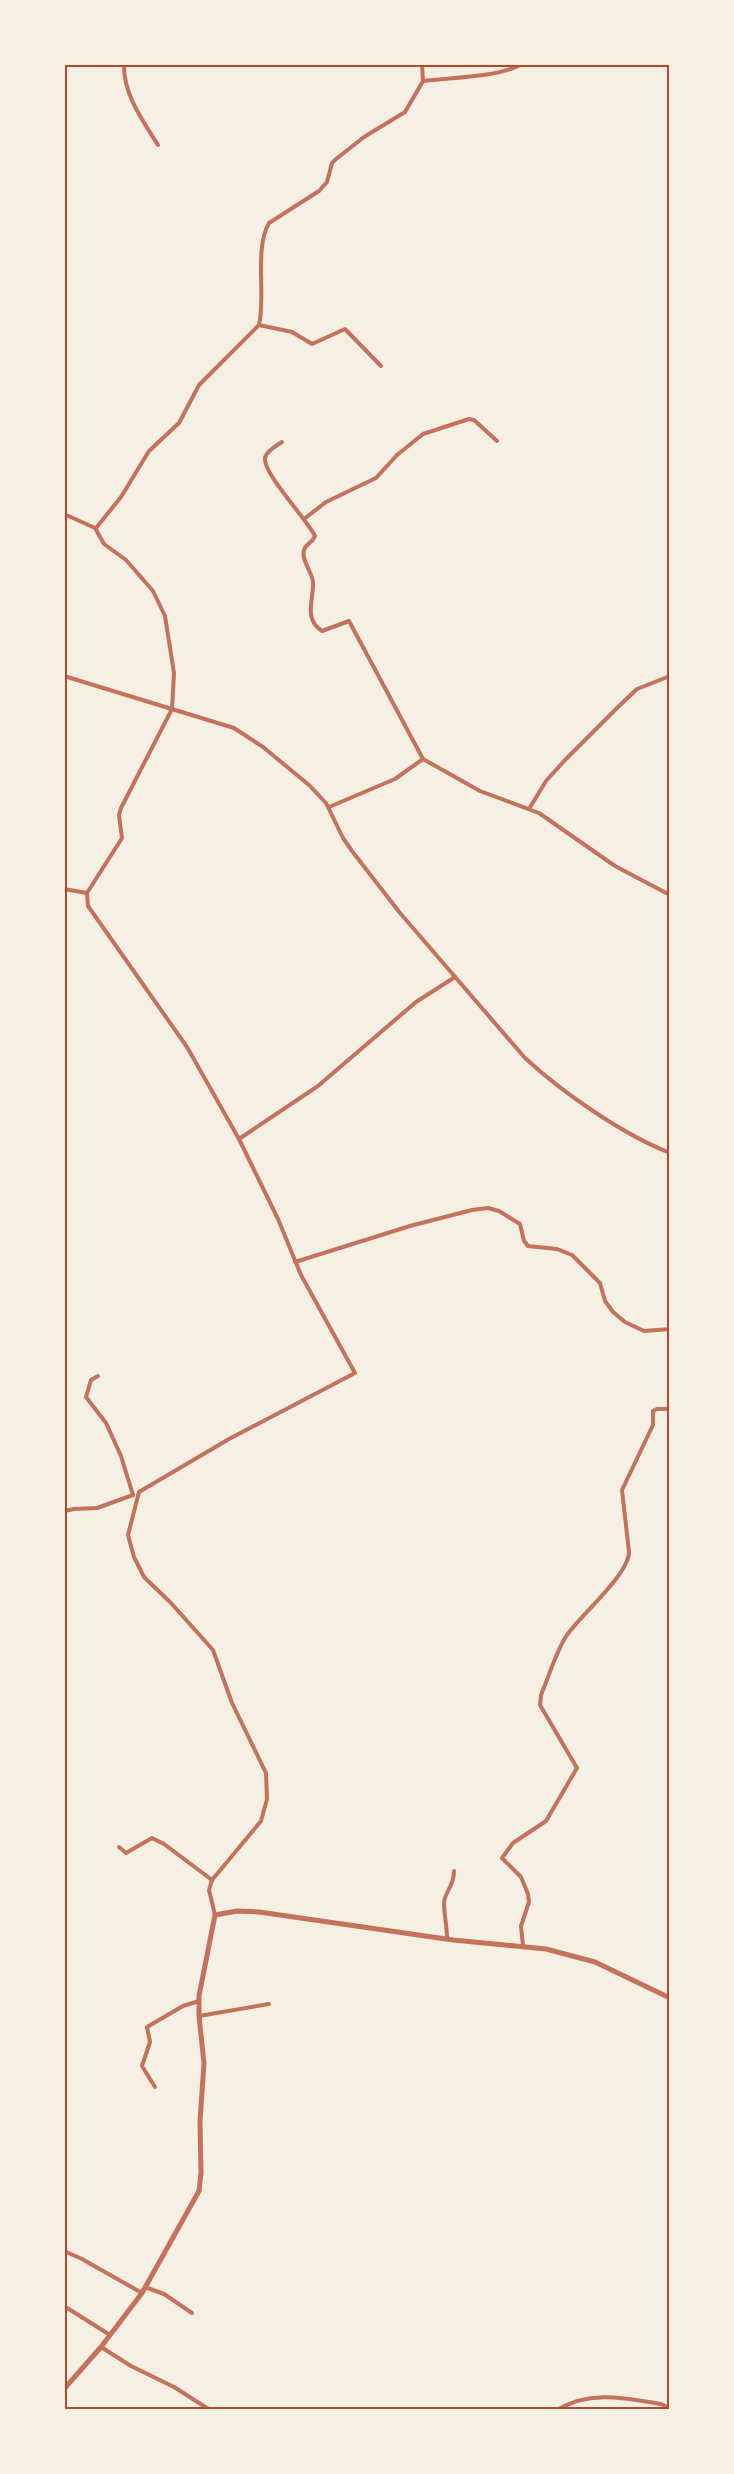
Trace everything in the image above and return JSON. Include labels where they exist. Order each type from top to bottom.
[{"type":"street","points":[[124,64],[123,79],[132,101],[158,145]]},
{"type":"street","points":[[95,528],[121,497],[149,451],[179,423],[200,385],[260,325],[261,273],[264,242],[269,223],[319,191],[327,182],[332,164],[359,140],[405,112],[423,81],[422,64]]},
{"type":"street","points":[[423,81],[497,72],[513,69],[522,64]]},
{"type":"street","points":[[260,325],[292,332],[312,344],[345,328],[381,366]]},
{"type":"street","points":[[304,519],[326,502],[376,478],[397,455],[423,434],[474,420],[497,441]]},
{"type":"street","points":[[282,441],[266,455],[265,459],[271,473],[315,536],[314,540],[304,548],[303,554],[312,580],[310,608],[312,619],[322,631],[349,621],[423,759],[480,791],[547,818],[615,866],[669,895]]},
{"type":"street","points":[[64,514],[95,528],[104,544],[131,566],[153,591],[161,604],[174,673],[172,709],[121,808],[119,815],[122,838],[87,893],[88,906],[187,1047],[239,1139],[278,1219],[295,1262],[355,1373],[230,1439],[133,1495],[105,1506],[64,1511]]},
{"type":"street","points":[[64,676],[223,724],[250,738],[309,785],[328,807],[342,838],[400,913],[525,1058],[590,1108],[669,1153]]},
{"type":"street","points":[[529,809],[559,767],[618,707],[637,689],[669,676]]},
{"type":"street","points":[[328,807],[395,779],[423,759]]},
{"type":"street","points":[[64,889],[87,893]]},
{"type":"street","points":[[239,1139],[313,1090],[416,1002],[454,977]]},
{"type":"street","points":[[295,1262],[451,1214],[488,1208],[500,1211],[520,1224],[524,1241],[528,1246],[557,1249],[575,1257],[600,1282],[604,1301],[624,1322],[644,1331],[669,1329]]},
{"type":"street","points":[[98,1376],[91,1380],[86,1397],[106,1423],[121,1456],[133,1495]]},
{"type":"street","points":[[524,1946],[521,1926],[529,1902],[528,1894],[521,1877],[502,1858],[513,1843],[546,1821],[577,1768],[540,1705],[541,1695],[566,1636],[597,1603],[627,1561],[629,1552],[622,1490],[653,1425],[653,1411],[669,1409]]},
{"type":"street","points":[[64,2388],[101,2347],[142,2293],[194,2201],[200,2184],[200,2121],[204,2063],[199,2001],[215,1915],[209,1890],[212,1880],[261,1821],[267,1799],[266,1773],[232,1703],[213,1650],[144,1577],[134,1557],[128,1535],[139,1492]]},
{"type":"street","points":[[119,1848],[126,1853],[152,1838],[164,1844],[212,1880]]},
{"type":"street","points":[[447,1938],[444,1901],[453,1884],[454,1870]]},
{"type":"street","points":[[215,1915],[248,1911],[546,1949],[595,1962],[669,1998]]},
{"type":"street","points":[[155,2087],[142,2066],[150,2042],[147,2027],[183,2006],[199,2001]]},
{"type":"street","points":[[199,2016],[269,2004]]},
{"type":"street","points":[[64,2251],[142,2293]]},
{"type":"street","points":[[145,2287],[164,2294],[192,2313]]},
{"type":"street","points":[[64,2306],[110,2335]]},
{"type":"street","points":[[101,2347],[131,2367],[174,2387],[210,2409]]},
{"type":"street","points":[[557,2409],[572,2401],[598,2396],[661,2404],[669,2408]]}]
